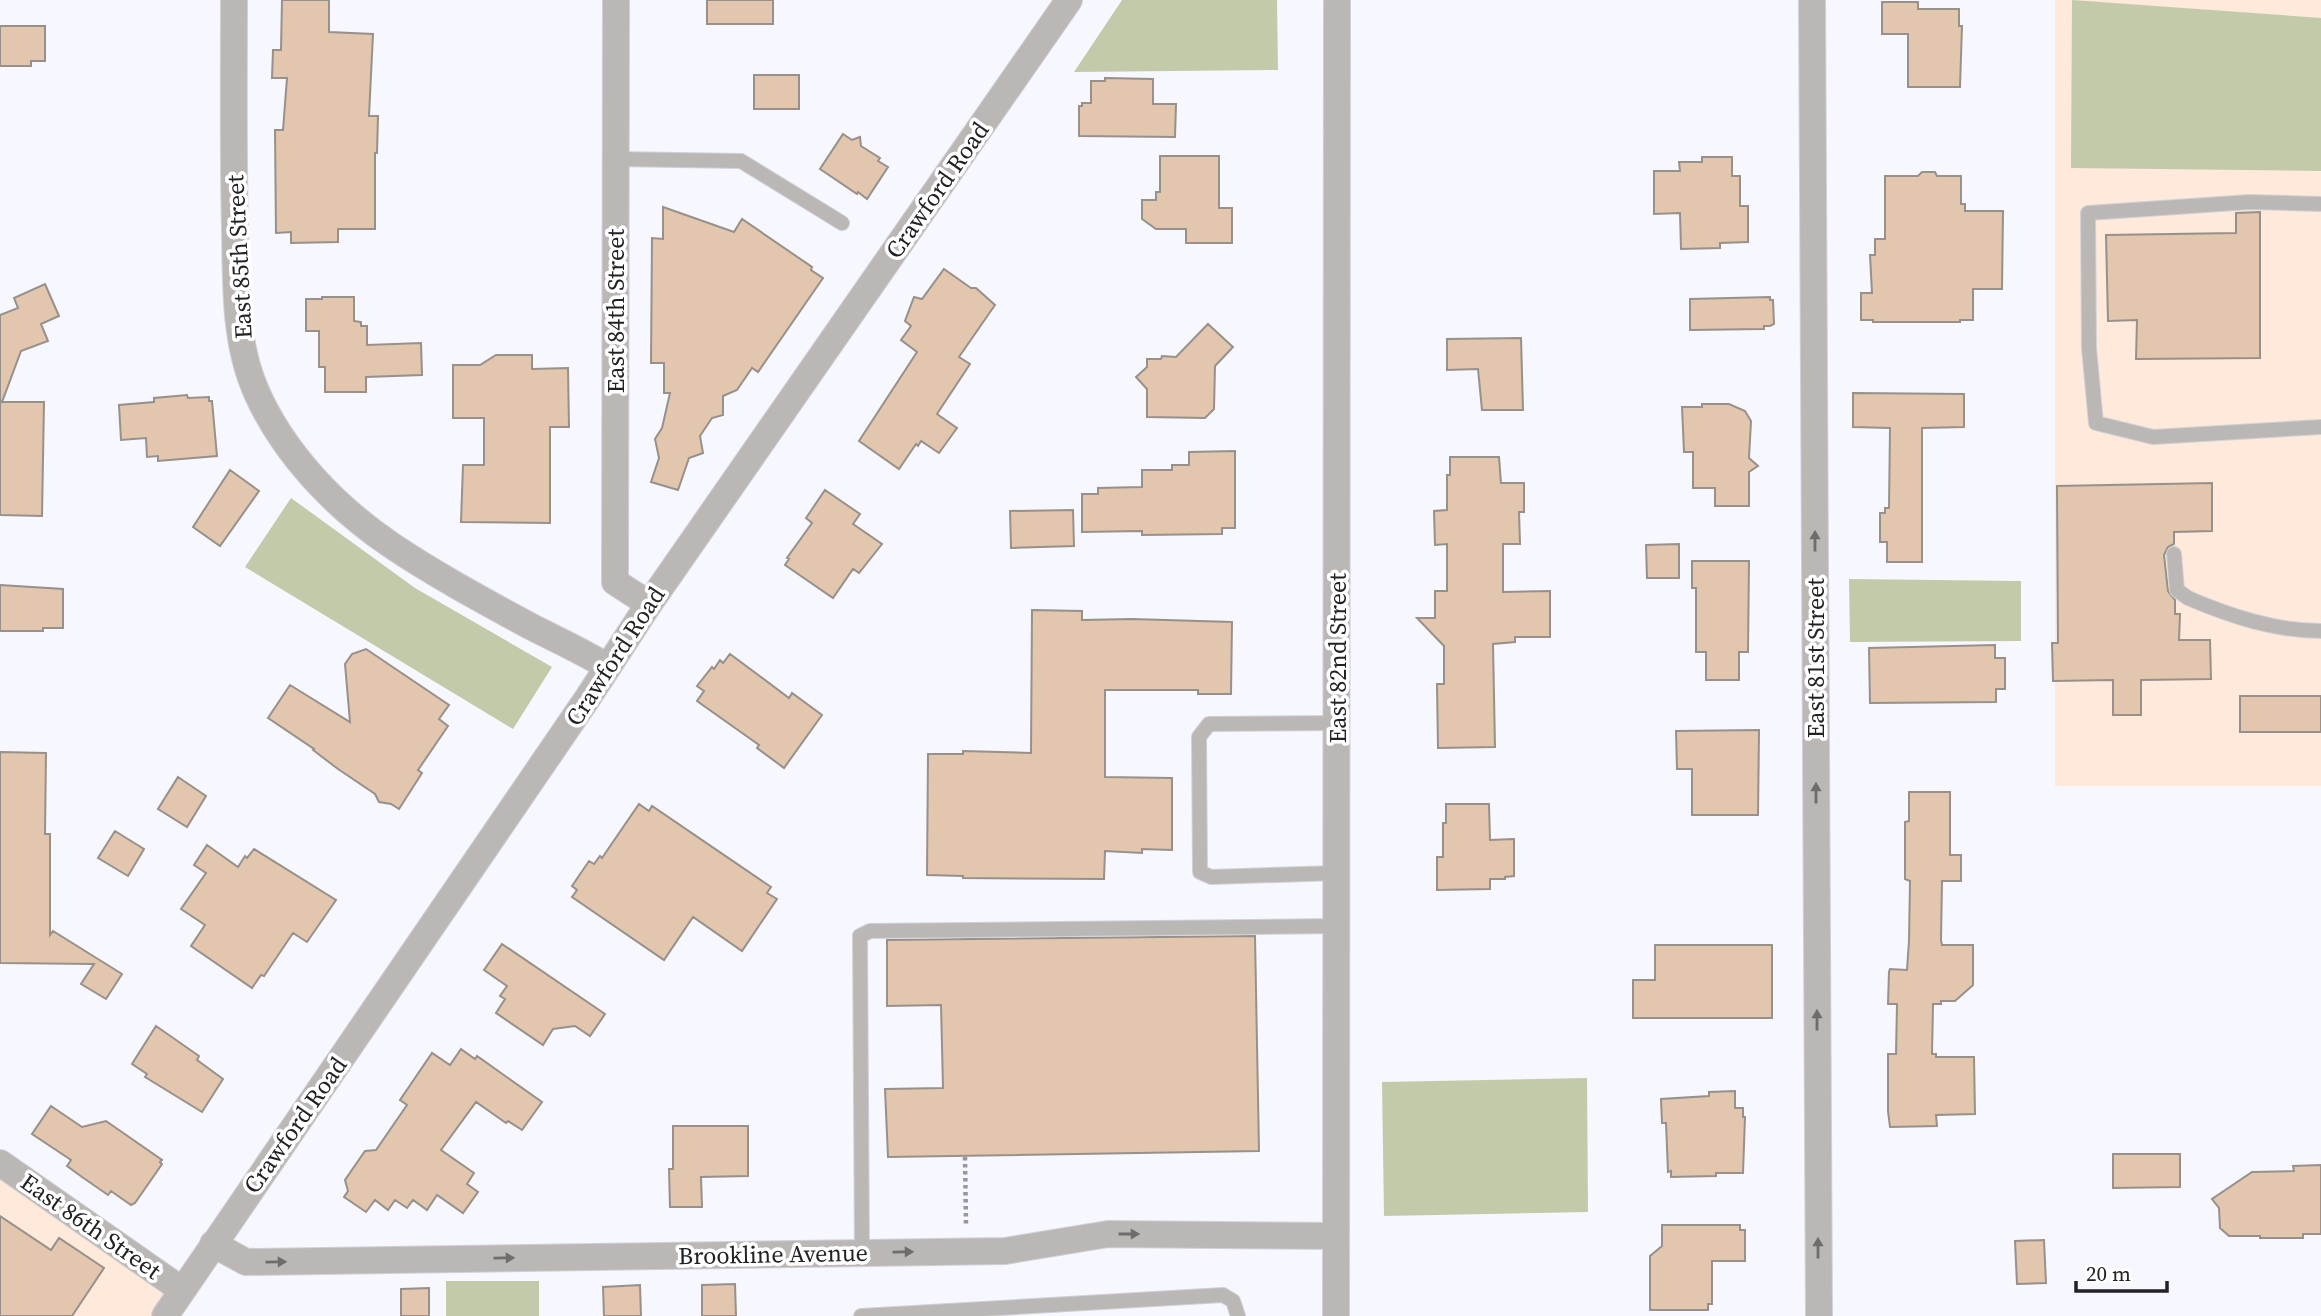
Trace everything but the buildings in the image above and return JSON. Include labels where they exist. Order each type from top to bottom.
[{"type":"street","name":"East 85th Street","points":[[234,0],[237,302],[249,372],[263,405],[287,444],[315,480],[375,533],[497,607],[608,667]]},
{"type":"street","name":"East 84th Street","points":[[616,0],[615,582],[649,604]]},
{"type":"street","name":"Crawford Road","points":[[165,1316],[649,604],[1069,0]]},
{"type":"street","name":"East 82nd Street","points":[[1336,1316],[1337,0]]},
{"type":"street","name":"East 81st Street","points":[[1812,0],[1819,1316]]},
{"type":"street","name":"East 86th Street","points":[[0,1163],[182,1290]]},
{"type":"street","name":"Brookline Avenue","points":[[213,1244],[246,1262],[1005,1251],[1108,1234],[1336,1236]]},
{"type":"lane","points":[[615,159],[741,161],[842,223]]},
{"type":"lane","points":[[2321,204],[2250,202],[2088,213],[2089,348],[2096,423],[2153,437],[2321,428]]},
{"type":"lane","points":[[2174,554],[2176,590],[2188,598],[2292,631],[2321,631]]},
{"type":"lane","points":[[1336,723],[1209,724],[1199,737],[1200,872],[1211,877],[1336,873]]},
{"type":"lane","points":[[862,1253],[860,936],[870,931],[1336,926]]},
{"type":"lane","points":[[861,1316],[1223,1295],[1233,1301],[1238,1316]]},
{"type":"path","points":[[965,1157],[966,1237]]},
{"type":"shaded area","points":[[2055,0],[2321,0],[2321,786],[2055,786]]},
{"type":"shaded area","points":[[0,1172],[182,1290],[165,1316],[0,1316]]},
{"type":"green space","points":[[1122,0],[1277,0],[1278,70],[1074,72]]},
{"type":"green space","points":[[2072,0],[2321,18],[2321,171],[2071,168]]},
{"type":"green space","points":[[291,498],[415,588],[552,667],[513,729],[245,567]]},
{"type":"green space","points":[[1849,579],[2021,581],[2021,641],[1850,642]]},
{"type":"green space","points":[[1587,1078],[1588,1212],[1384,1216],[1382,1082]]},
{"type":"green space","points":[[446,1281],[539,1281],[539,1316],[446,1316]]}]
